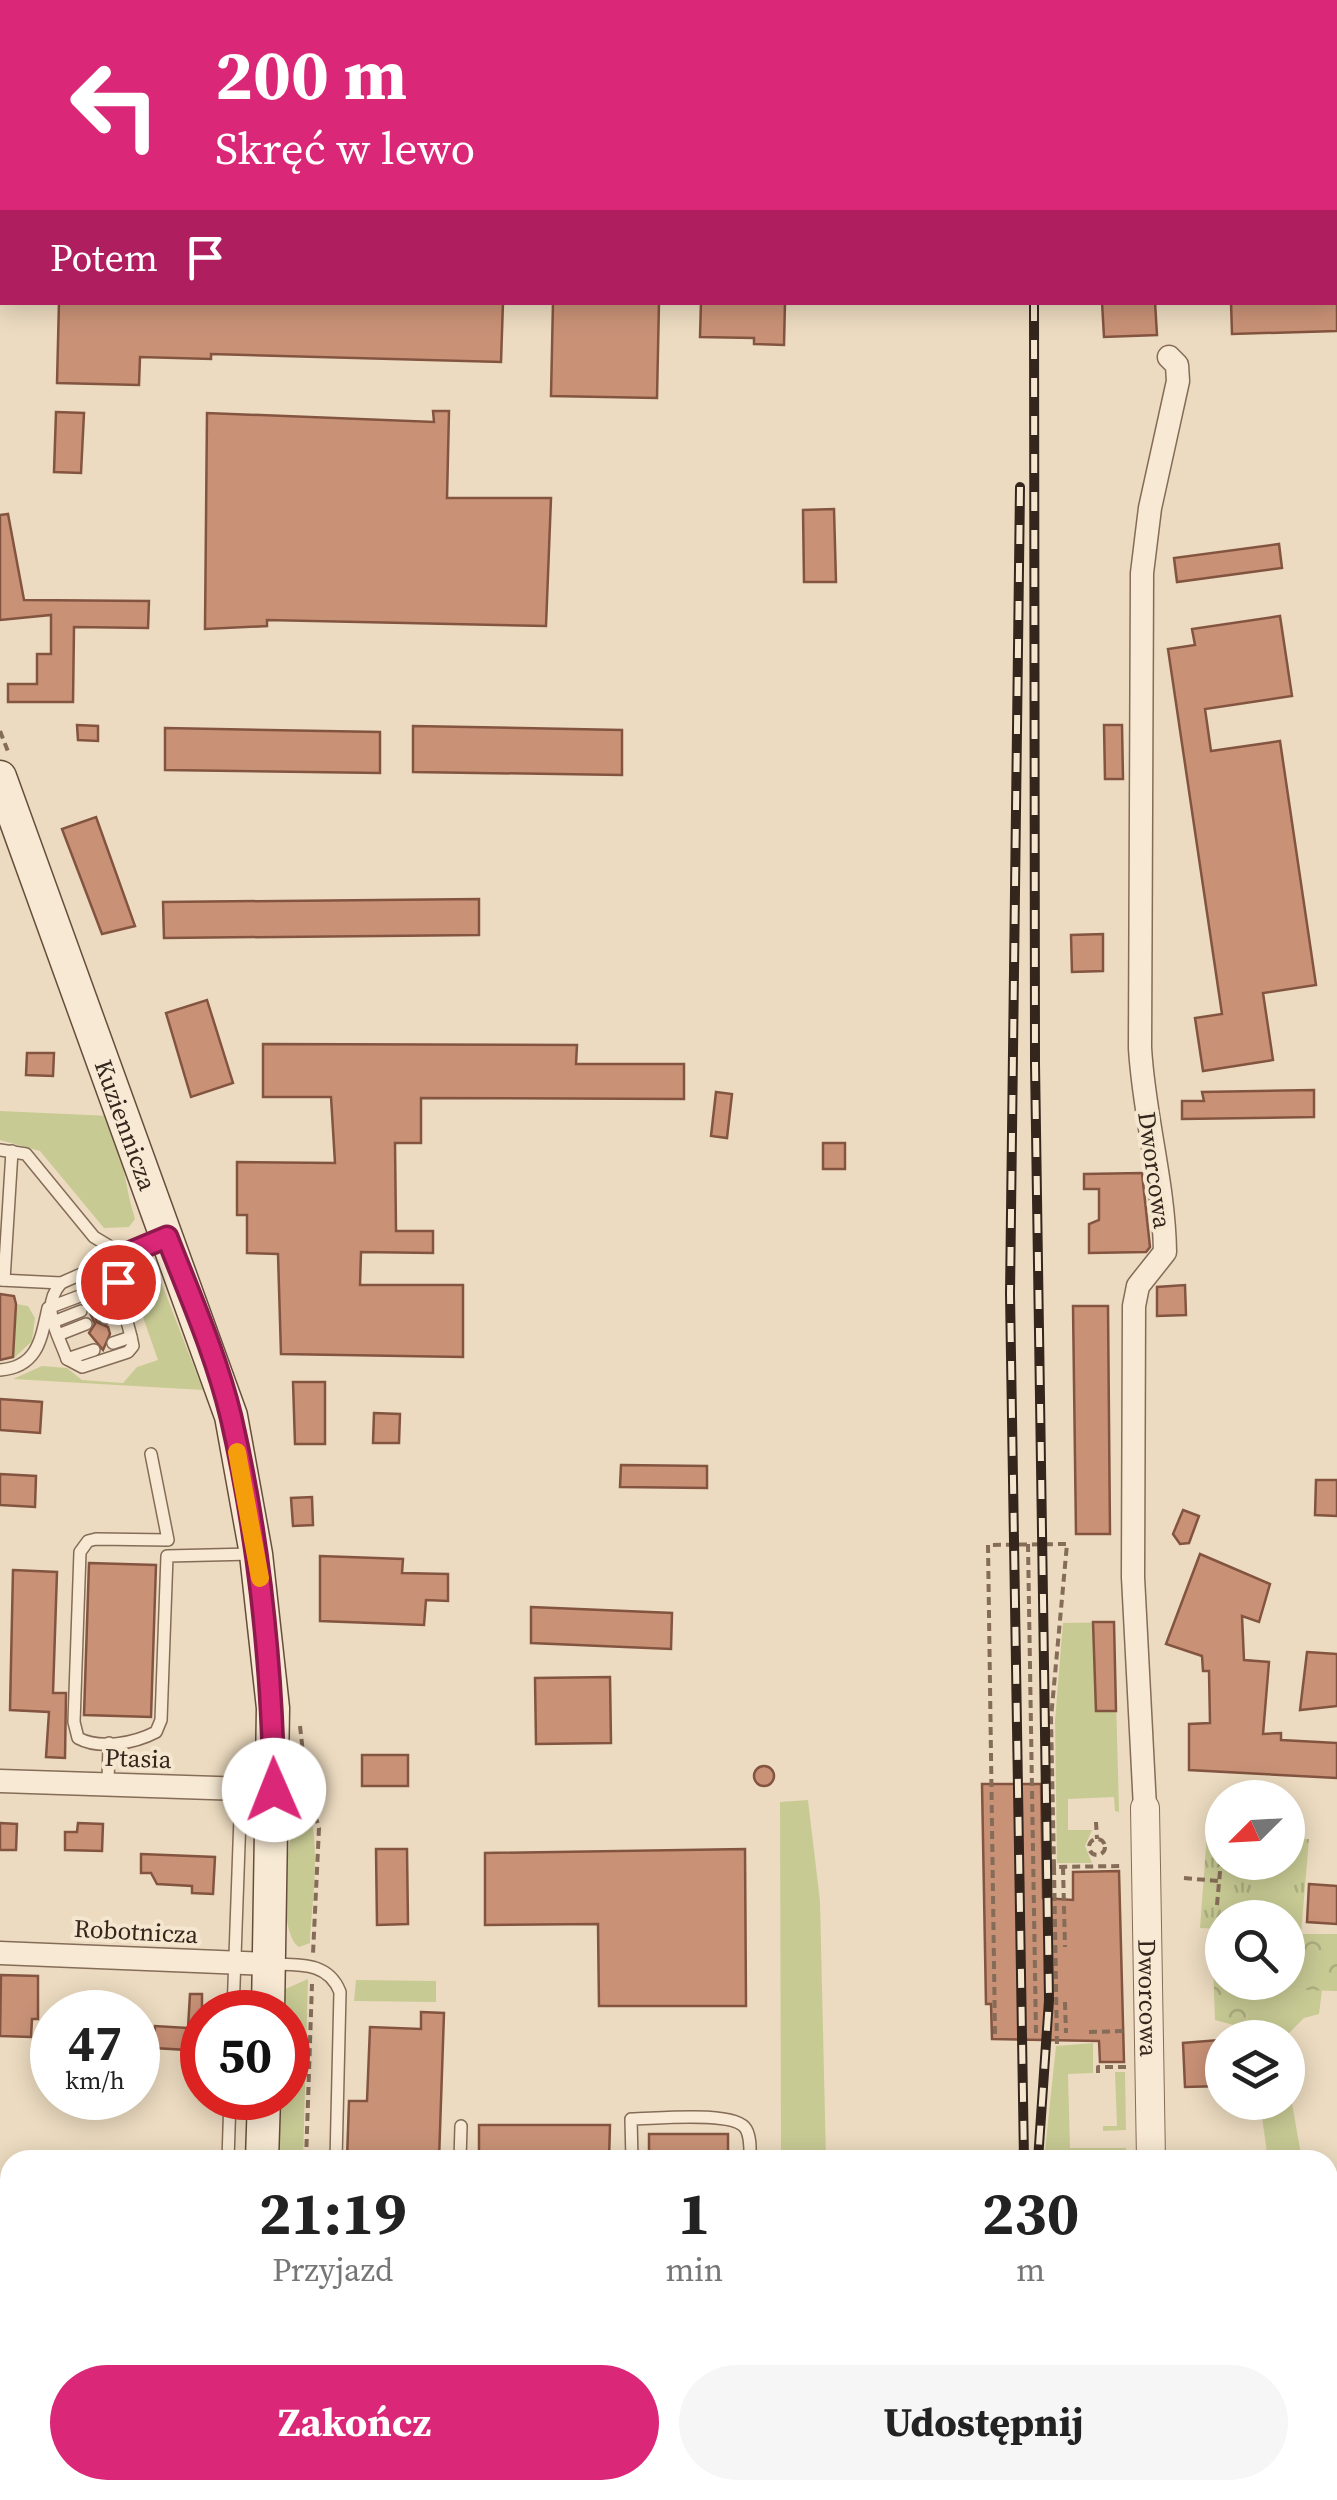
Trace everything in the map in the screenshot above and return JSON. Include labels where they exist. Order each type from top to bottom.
[{"type":"main road","name":"Kuziennicza","points":[[0,777],[230,1416],[256,1554],[270,1679],[274,1790],[269,1990]]},
{"type":"main road","points":[[262,2150],[263,2120]]},
{"type":"street","name":"Dworcowa","points":[[1151,2150],[1145,1808],[1133,1577],[1134,1306],[1138,1286],[1166,1252],[1163,1189],[1148,1124],[1140,1048],[1142,573],[1150,508],[1178,381],[1177,365],[1169,356]]},
{"type":"street","name":"Ptasia","points":[[0,1781],[274,1790]]},
{"type":"street","name":"Robotnicza","points":[[0,1953],[270,1964]]},
{"type":"lane","points":[[124,1255],[94,1237],[26,1154],[6,1150],[2,1280],[61,1282],[167,1237]]},
{"type":"lane","points":[[48,1308],[68,1360],[82,1368],[118,1356],[133,1346],[117,1298],[124,1255]]},
{"type":"lane","points":[[0,1370],[20,1366],[33,1356],[48,1297],[61,1282]]},
{"type":"lane","points":[[48,1308],[118,1282]]},
{"type":"lane","points":[[100,1304],[117,1298]]},
{"type":"lane","points":[[53,1322],[81,1311]]},
{"type":"lane","points":[[104,1318],[122,1311]]},
{"type":"lane","points":[[58,1335],[86,1324]]},
{"type":"lane","points":[[113,1343],[131,1336]]},
{"type":"lane","points":[[68,1360],[94,1350]]},
{"type":"lane","points":[[151,1454],[168,1540],[161,1720],[156,1732],[142,1740],[86,1742],[75,1729],[80,1552],[96,1539],[168,1540]]},
{"type":"lane","points":[[168,1556],[256,1554]]},
{"type":"lane","points":[[108,1784],[110,1743]]},
{"type":"lane","points":[[234,1990],[241,1788]]},
{"type":"lane","points":[[270,1964],[312,1965],[323,1970],[340,1992],[336,2150]]},
{"type":"lane","points":[[632,2150],[631,2119],[719,2118],[737,2120],[746,2128],[749,2150]]},
{"type":"lane","points":[[228,2150],[229,2120]]},
{"type":"lane","points":[[460,2150],[461,2126]]},
{"type":"path","points":[[1028,1544],[1036,2034]]},
{"type":"path","points":[[996,2034],[988,1545],[1066,1544],[1052,1718],[1057,2044]]},
{"type":"path","points":[[298,1708],[307,1788],[319,1828],[306,2150]]},
{"type":"path","points":[[1096,1822],[1097,1838],[1105,1845],[1097,1856],[1098,1866]]},
{"type":"path","points":[[1097,1838],[1088,1848],[1097,1856]]},
{"type":"path","points":[[1054,1867],[1128,1866]]},
{"type":"path","points":[[1063,1867],[1064,1947]]},
{"type":"path","points":[[1184,1878],[1205,1879]]},
{"type":"path","points":[[1216,1900],[1218,1880]]},
{"type":"path","points":[[1065,2002],[1066,2033]]},
{"type":"path","points":[[1089,2032],[1124,2032]]},
{"type":"path","points":[[1098,2072],[1098,2067],[1132,2067]]},
{"type":"green space","points":[[0,1111],[111,1116],[135,1219],[129,1227],[104,1228],[40,1151],[0,1140]]},
{"type":"green space","points":[[149,1264],[156,1269],[203,1390],[13,1379],[42,1366],[67,1368],[82,1380],[123,1383],[137,1367],[158,1360],[130,1280]]},
{"type":"green space","points":[[16,1304],[28,1306],[35,1318],[32,1341],[13,1359]]},
{"type":"green space","points":[[1114,1622],[1119,1812],[1115,1811],[1114,1797],[1068,1799],[1068,1830],[1092,1830],[1085,1846],[1092,1863],[1057,1863],[1055,1721],[1063,1623]]},
{"type":"green space","points":[[808,1800],[820,1901],[826,2150],[781,2150],[780,1802]]},
{"type":"green space","points":[[304,1805],[314,1832],[315,1871],[310,1943],[299,1947],[287,1920],[285,1899],[292,1832]]},
{"type":"green space","points":[[1305,1839],[1309,1839],[1304,1900],[1205,1900],[1205,1928],[1200,1928],[1205,1860],[1205,1880],[1305,1880]]},
{"type":"green space","points":[[1305,1934],[1337,1934],[1337,1991],[1305,1990]]},
{"type":"green space","points":[[308,1979],[308,1990],[283,1990]]},
{"type":"green space","points":[[356,1980],[436,1981],[436,2002],[354,2001]]},
{"type":"green space","points":[[1305,1990],[1322,1990],[1319,2014],[1302,2020],[1247,2020],[1244,2000],[1305,2000]]},
{"type":"green space","points":[[1214,2000],[1244,2000],[1247,2020],[1215,2020]]},
{"type":"green space","points":[[1093,2043],[1093,2073],[1068,2074],[1070,2148],[1126,2150],[1045,2150],[1056,2046]]},
{"type":"green space","points":[[1115,2072],[1125,2072],[1126,2130],[1103,2131],[1103,2126],[1117,2126]]},
{"type":"green space","points":[[273,2120],[304,2120],[303,2150],[272,2150]]},
{"type":"green space","points":[[1262,2120],[1295,2120],[1300,2150],[1267,2150]]},
{"type":"building","points":[[59,305],[503,305],[501,362],[211,354],[211,359],[140,357],[139,385],[57,383]]},
{"type":"building","points":[[553,305],[659,305],[657,398],[551,396]]},
{"type":"building","points":[[701,305],[785,305],[784,345],[754,344],[754,338],[700,337]]},
{"type":"building","points":[[1102,305],[1155,305],[1157,335],[1104,337]]},
{"type":"building","points":[[1231,305],[1337,305],[1337,331],[1232,334]]},
{"type":"building","points":[[433,411],[449,411],[447,498],[551,498],[546,626],[267,620],[267,626],[205,629],[207,413],[434,422]]},
{"type":"building","points":[[56,412],[84,413],[81,473],[54,472]]},
{"type":"building","points":[[834,509],[836,582],[804,582],[803,510]]},
{"type":"building","points":[[8,514],[24,600],[149,601],[148,628],[74,627],[73,702],[8,702],[8,684],[37,684],[37,654],[51,654],[51,615],[0,620],[0,515]]},
{"type":"building","points":[[1279,544],[1282,568],[1177,582],[1174,558]]},
{"type":"building","points":[[1280,616],[1292,696],[1205,709],[1211,751],[1280,741],[1316,985],[1263,993],[1273,1060],[1203,1071],[1195,1018],[1222,1014],[1168,649],[1195,645],[1192,629]]},
{"type":"building","points":[[77,725],[98,726],[98,741],[78,740]]},
{"type":"building","points":[[1104,725],[1122,725],[1123,779],[1105,779]]},
{"type":"building","points":[[413,726],[622,730],[622,775],[413,772]]},
{"type":"building","points":[[165,728],[380,732],[380,773],[165,770]]},
{"type":"building","points":[[96,817],[135,926],[102,934],[62,829]]},
{"type":"building","points":[[479,899],[479,935],[164,938],[163,902]]},
{"type":"building","points":[[1103,934],[1103,971],[1072,972],[1071,935]]},
{"type":"building","points":[[207,1000],[233,1083],[191,1097],[166,1013]]},
{"type":"building","points":[[263,1044],[577,1045],[576,1064],[684,1064],[684,1099],[421,1098],[421,1143],[395,1143],[396,1231],[433,1231],[433,1253],[361,1252],[360,1285],[463,1285],[463,1357],[281,1354],[278,1254],[247,1253],[247,1215],[237,1215],[237,1162],[335,1163],[331,1097],[263,1097]]},
{"type":"building","points":[[27,1053],[54,1053],[53,1076],[26,1075]]},
{"type":"building","points":[[1314,1090],[1314,1117],[1182,1119],[1182,1101],[1204,1101],[1202,1092]]},
{"type":"building","points":[[716,1092],[732,1094],[727,1138],[711,1136]]},
{"type":"building","points":[[823,1143],[845,1143],[845,1169],[823,1169]]},
{"type":"building","points":[[1142,1173],[1150,1247],[1146,1252],[1089,1253],[1089,1224],[1099,1220],[1099,1189],[1084,1189],[1084,1174]]},
{"type":"building","points":[[1185,1285],[1186,1315],[1157,1316],[1157,1287]]},
{"type":"building","points":[[0,1294],[14,1296],[16,1304],[13,1357],[0,1360]]},
{"type":"building","points":[[91,1302],[97,1322],[108,1327],[110,1334],[103,1350],[89,1333],[95,1324],[86,1304]]},
{"type":"building","points":[[1073,1306],[1108,1306],[1110,1534],[1076,1534]]},
{"type":"building","points":[[293,1382],[325,1382],[325,1444],[295,1444]]},
{"type":"building","points":[[0,1399],[42,1402],[40,1433],[0,1430]]},
{"type":"building","points":[[374,1413],[400,1414],[399,1443],[373,1443]]},
{"type":"building","points":[[621,1465],[707,1466],[707,1488],[620,1487]]},
{"type":"building","points":[[0,1474],[36,1476],[35,1507],[0,1505]]},
{"type":"building","points":[[1316,1480],[1337,1480],[1337,1516],[1315,1515]]},
{"type":"building","points":[[312,1497],[313,1525],[293,1526],[291,1498]]},
{"type":"building","points":[[1183,1510],[1199,1516],[1189,1543],[1180,1544],[1173,1534]]},
{"type":"building","points":[[1200,1554],[1270,1584],[1259,1622],[1242,1616],[1244,1660],[1269,1662],[1263,1734],[1281,1733],[1281,1740],[1337,1743],[1337,1778],[1189,1770],[1189,1724],[1210,1723],[1209,1671],[1203,1671],[1202,1656],[1166,1644]]},
{"type":"building","points":[[320,1556],[403,1559],[402,1573],[448,1574],[448,1601],[426,1600],[424,1625],[320,1621]]},
{"type":"building","points":[[89,1563],[156,1565],[151,1717],[84,1715]]},
{"type":"building","points":[[13,1570],[57,1572],[53,1693],[66,1693],[65,1758],[46,1757],[49,1712],[10,1710]]},
{"type":"building","points":[[531,1607],[672,1613],[671,1649],[531,1643]]},
{"type":"building","points":[[1093,1622],[1114,1622],[1116,1711],[1096,1711]]},
{"type":"building","points":[[1307,1652],[1337,1654],[1337,1706],[1300,1710]]},
{"type":"building","points":[[610,1677],[611,1743],[536,1744],[535,1678]]},
{"type":"building","points":[[362,1755],[408,1755],[408,1786],[362,1786]]},
{"type":"building","points":[[764,1766],[774,1776],[764,1786],[754,1776]]},
{"type":"building","points":[[982,1784],[1041,1784],[1043,1898],[1073,1900],[1073,1872],[1119,1871],[1124,2062],[1100,2062],[1099,2041],[992,2039],[991,2004],[986,2004]]},
{"type":"building","points":[[0,1823],[17,1824],[16,1850],[0,1850]]},
{"type":"building","points":[[78,1823],[103,1824],[102,1851],[65,1850],[65,1832],[77,1832]]},
{"type":"building","points":[[376,1849],[407,1849],[408,1924],[377,1925]]},
{"type":"building","points":[[745,1849],[746,2006],[599,2006],[598,1924],[485,1925],[485,1853]]},
{"type":"building","points":[[141,1854],[215,1857],[213,1894],[192,1893],[192,1886],[157,1884],[151,1873],[141,1873]]},
{"type":"building","points":[[1309,1884],[1337,1886],[1337,1924],[1307,1922]]},
{"type":"building","points":[[1,1975],[38,1976],[38,1990],[30,1990],[30,2037],[0,2036]]},
{"type":"building","points":[[421,2012],[444,2013],[439,2150],[347,2150],[349,2101],[367,2101],[370,2027],[421,2029]]},
{"type":"building","points":[[160,2026],[180,2028],[180,2050],[160,2048]]},
{"type":"building","points":[[1205,2041],[1205,2086],[1185,2087],[1183,2043]]},
{"type":"building","points":[[479,2125],[610,2125],[609,2150],[479,2150]]},
{"type":"building","points":[[649,2134],[728,2134],[728,2150],[649,2150]]},
{"type":"railway","points":[[1034,305],[1035,1064],[1049,2000],[1039,2150]]},
{"type":"railway","points":[[1020,487],[1010,1294],[1024,2150]]},
{"type":"slow traffic","points":[[237,1452],[260,1578]]},
{"type":"route","points":[[118,1282],[124,1255],[167,1237],[214,1362],[230,1416],[256,1554],[273,1708],[274,1790]]}]
